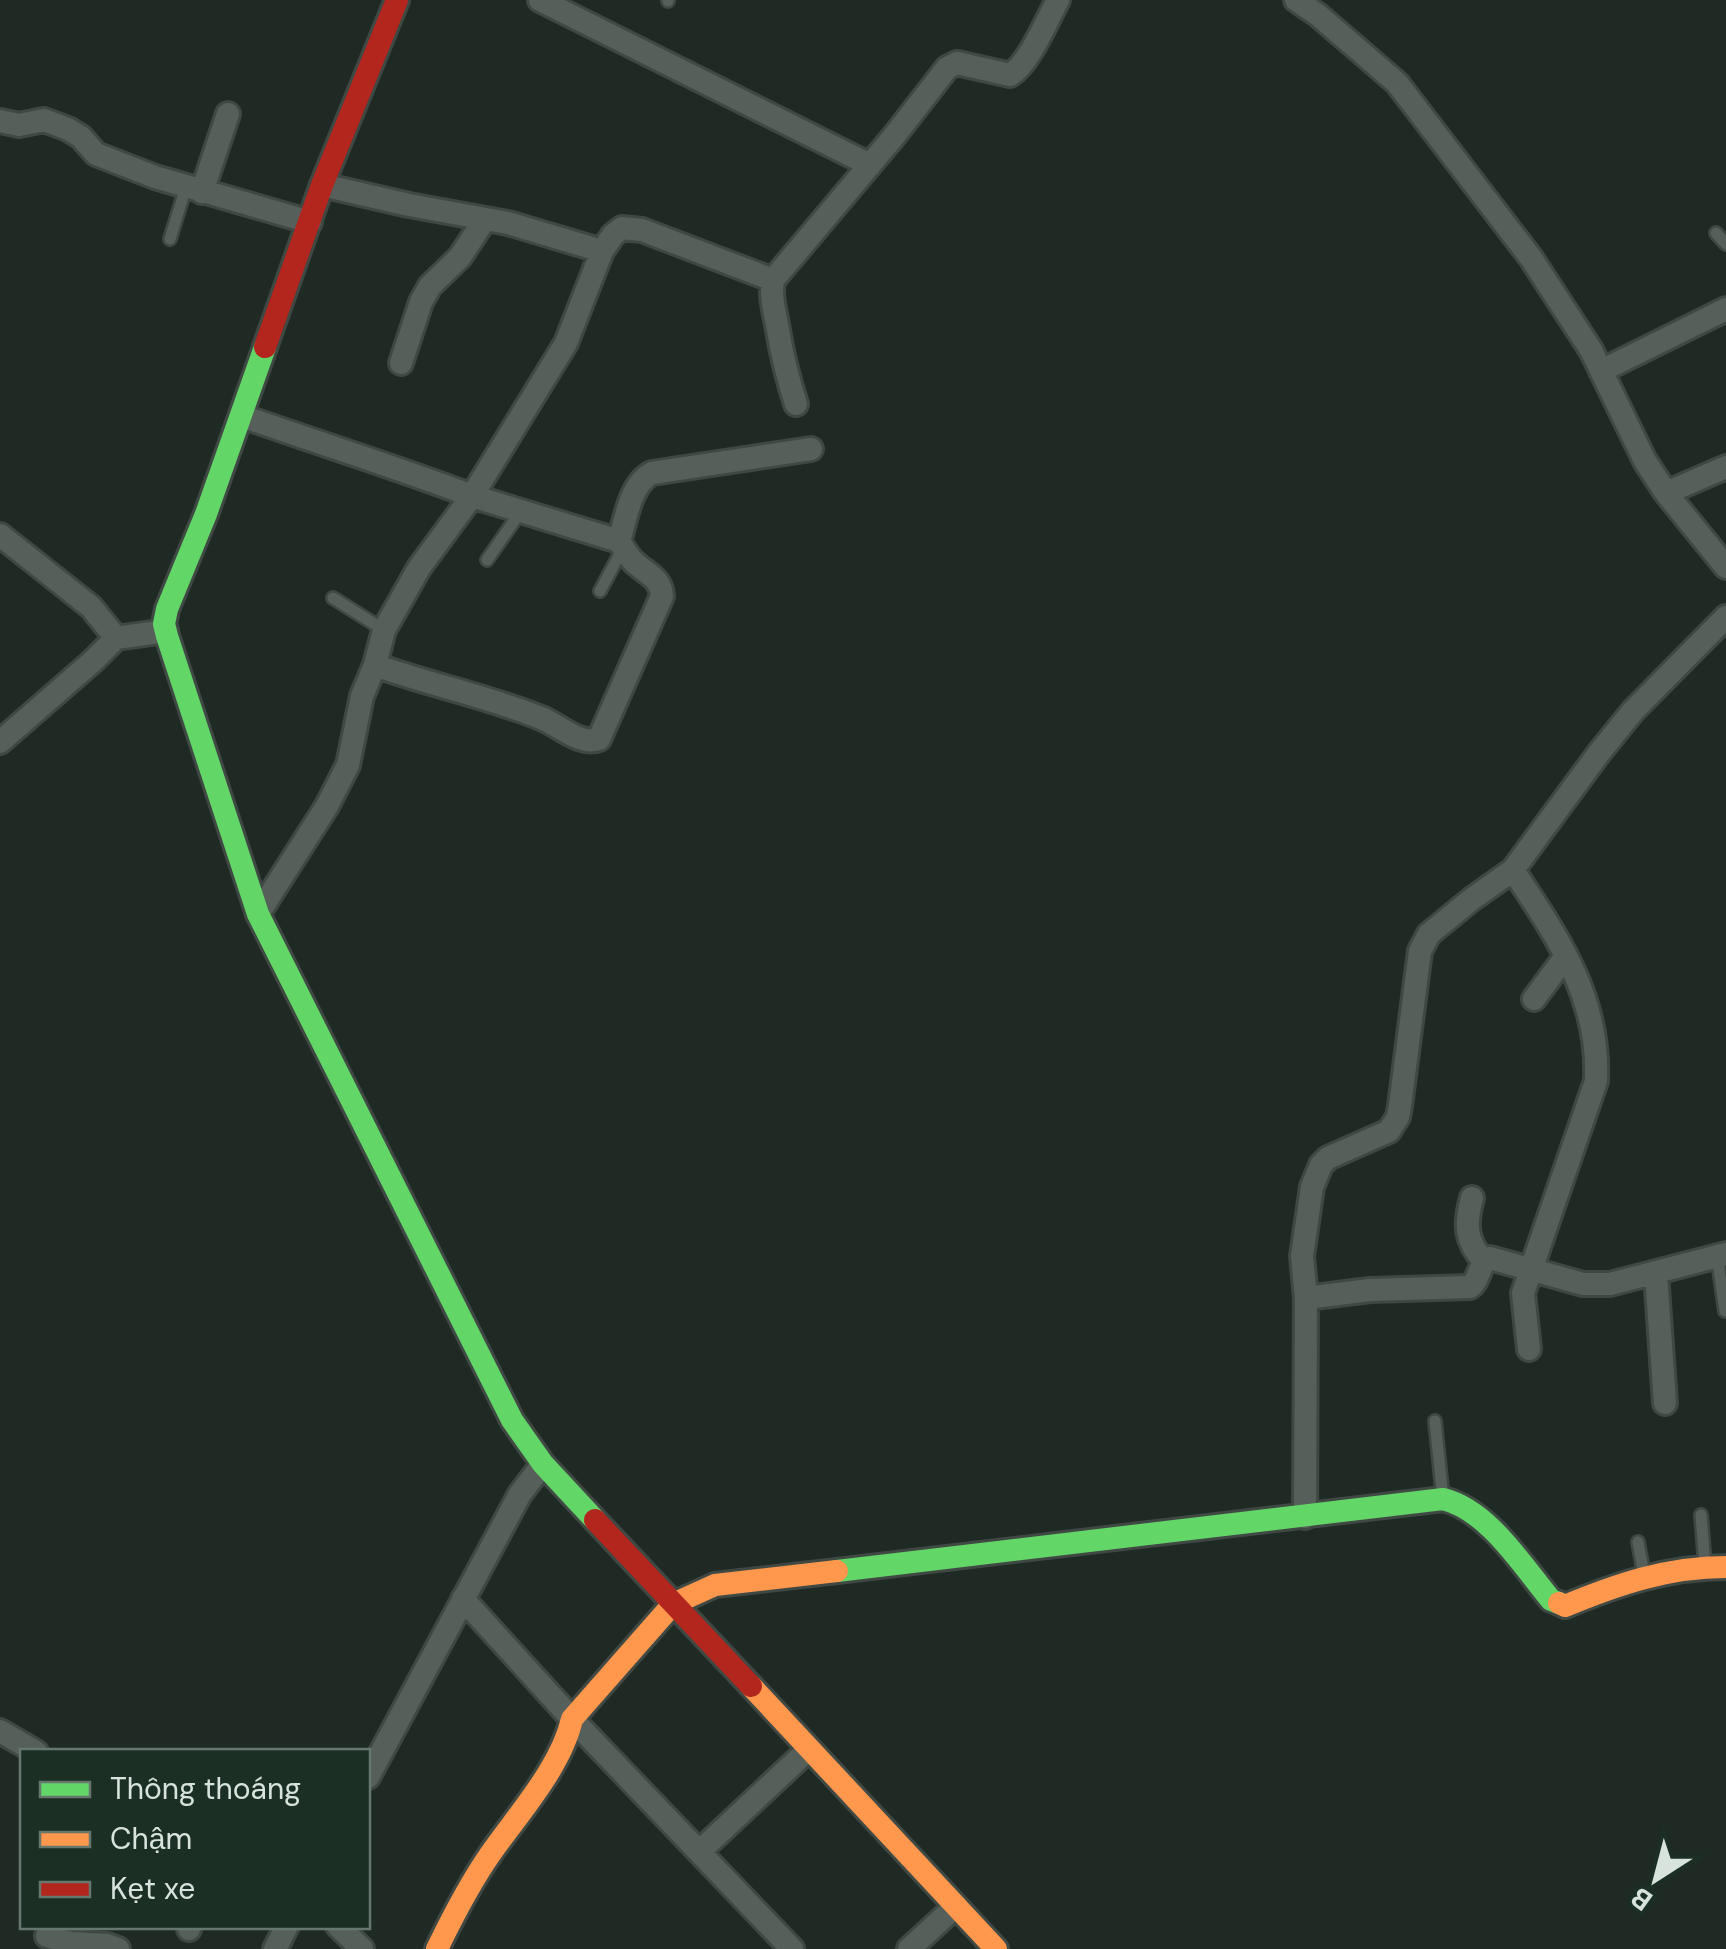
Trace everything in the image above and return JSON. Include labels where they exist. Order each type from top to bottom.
[{"type":"street","points":[[396,0],[322,186],[242,416],[167,609],[166,631],[258,914],[512,1420],[542,1464],[996,1949]]},
{"type":"street","points":[[540,0],[870,165]]},
{"type":"street","points":[[796,404],[781,357],[772,308],[773,280],[951,64],[1014,74],[1058,0]]},
{"type":"street","points":[[1296,0],[1397,83],[1531,258],[1591,350],[1645,461],[1726,567]]},
{"type":"street","points":[[194,190],[228,114]]},
{"type":"street","points":[[0,121],[19,125],[44,120],[82,137],[96,154],[194,190],[310,222]]},
{"type":"street","points":[[322,186],[508,223],[602,252]]},
{"type":"street","points":[[401,363],[430,286],[460,257],[484,219]]},
{"type":"street","points":[[258,914],[327,806],[348,765],[362,696],[384,630],[566,343],[602,252],[613,235],[622,228],[642,230],[773,280]]},
{"type":"street","points":[[1601,371],[1726,309]]},
{"type":"street","points":[[242,416],[621,544],[633,562],[662,587],[662,596],[599,739],[592,742],[476,694],[375,665]]},
{"type":"street","points":[[621,544],[636,491],[652,473],[811,449]]},
{"type":"street","points":[[1666,493],[1726,468]]},
{"type":"street","points":[[0,535],[92,606],[116,638]]},
{"type":"street","points":[[1304,1517],[1306,1298],[1302,1256],[1309,1200],[1321,1165],[1328,1158],[1390,1131],[1398,1117],[1423,942],[1512,870],[1633,711],[1726,617]]},
{"type":"street","points":[[0,742],[116,638],[166,631]]},
{"type":"street","points":[[1512,870],[1551,928],[1584,991],[1597,1062],[1596,1081],[1523,1293],[1529,1350]]},
{"type":"street","points":[[1534,1000],[1566,956]]},
{"type":"street","points":[[1472,1198],[1467,1236],[1484,1261]]},
{"type":"street","points":[[1484,1261],[1496,1259],[1582,1284],[1610,1284],[1721,1255]]},
{"type":"street","points":[[1306,1298],[1370,1290],[1470,1287],[1484,1261]]},
{"type":"street","points":[[1656,1274],[1665,1403]]},
{"type":"street","points":[[370,1773],[520,1494],[542,1464]]},
{"type":"street","points":[[437,1949],[488,1857],[524,1809],[568,1736],[572,1719],[673,1604],[714,1585],[1443,1498],[1480,1517],[1551,1600],[1565,1606],[1628,1580],[1666,1570],[1715,1566]]},
{"type":"street","points":[[463,1599],[792,1949]]},
{"type":"street","points":[[0,1732],[31,1749]]},
{"type":"street","points":[[700,1851],[809,1749]]},
{"type":"street","points":[[909,1949],[956,1906]]},
{"type":"street","points":[[341,1929],[362,1949]]},
{"type":"street","points":[[46,1936],[71,1944],[118,1949]]},
{"type":"lane","points":[[170,239],[194,190]]},
{"type":"lane","points":[[1716,233],[1726,244]]},
{"type":"lane","points":[[487,560],[520,511]]},
{"type":"lane","points":[[600,591],[621,544]]},
{"type":"lane","points":[[333,598],[384,630]]},
{"type":"lane","points":[[1721,1255],[1725,1310]]},
{"type":"lane","points":[[1436,1420],[1443,1498]]},
{"type":"lane","points":[[1702,1515],[1715,1566]]},
{"type":"lane","points":[[1638,1542],[1644,1576]]},
{"type":"traffic: fast","points":[[265,347],[206,514],[167,609],[167,636],[258,914],[512,1420],[543,1464],[595,1520]]},
{"type":"traffic: fast","points":[[837,1571],[1443,1499],[1475,1514],[1551,1600],[1559,1603]]},
{"type":"traffic: slow","points":[[1559,1603],[1565,1606],[1664,1574],[1726,1567]]},
{"type":"traffic: slow","points":[[437,1949],[476,1876],[559,1755],[572,1719],[673,1604],[715,1585],[837,1571]]},
{"type":"traffic: slow","points":[[751,1686],[996,1949]]},
{"type":"traffic: jam","points":[[265,347],[322,185],[397,0]]},
{"type":"traffic: jam","points":[[595,1520],[751,1686]]}]
